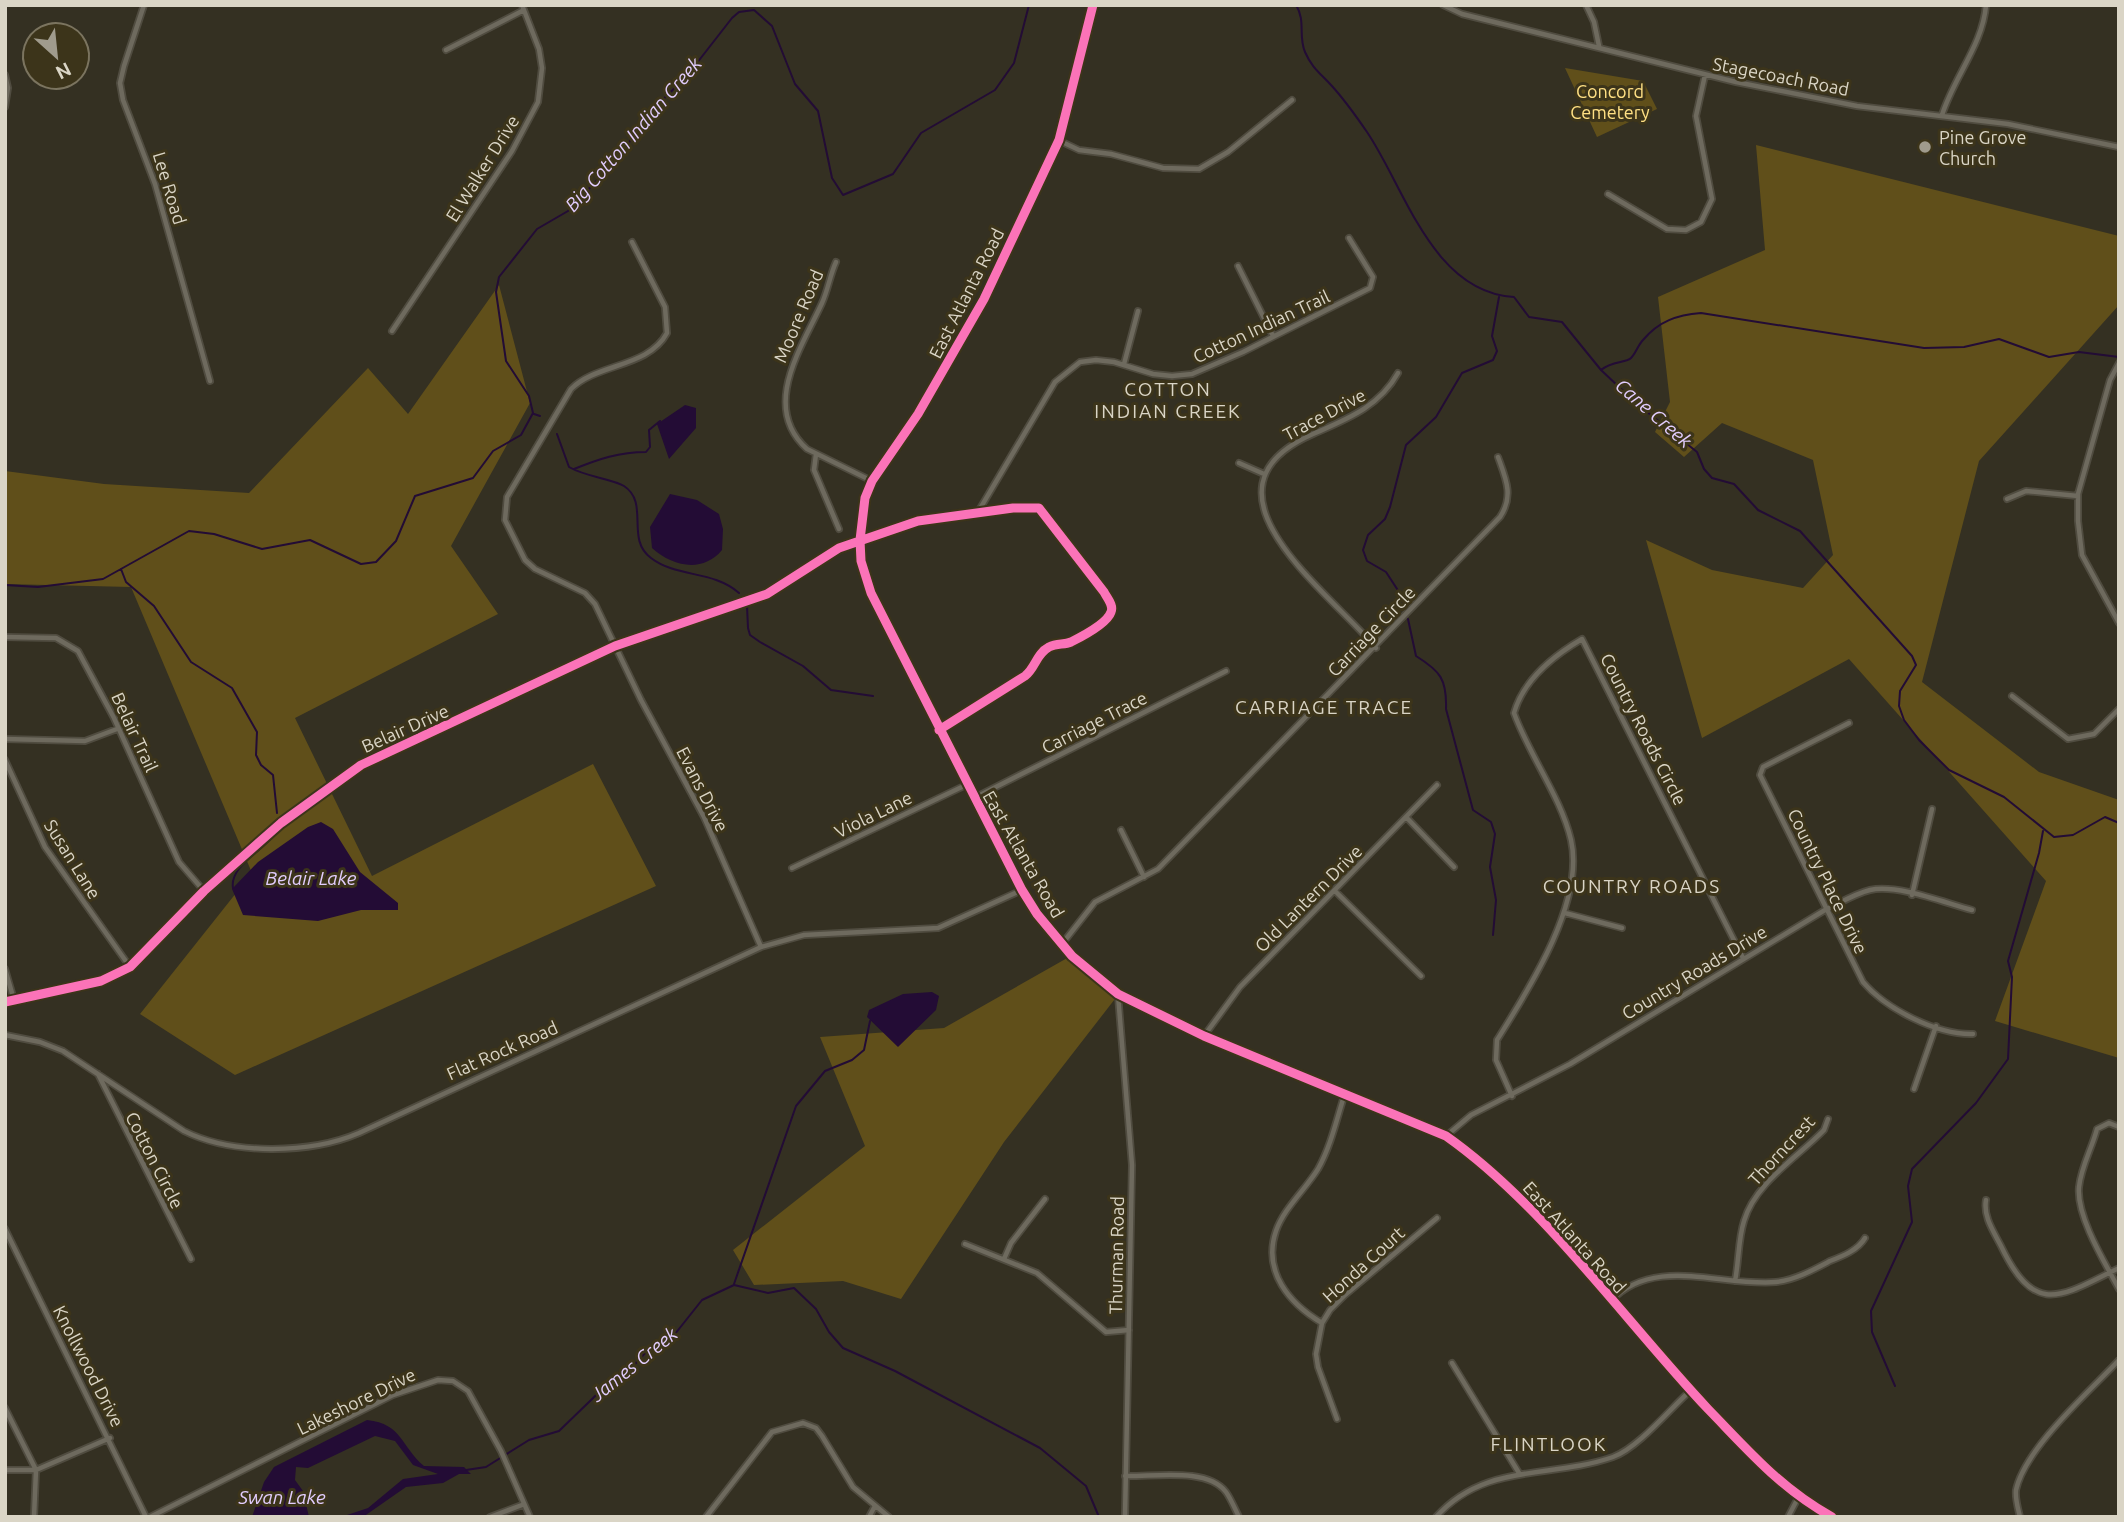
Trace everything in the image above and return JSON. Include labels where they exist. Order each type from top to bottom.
[{"type":"street","name":"Lee Road","points":[[144,5],[120,83],[123,100],[155,184],[210,381]]},
{"type":"street","name":"East Atlanta Road","points":[[1093,5],[1057,139],[984,299],[918,414],[872,481],[865,498],[860,540],[861,561],[871,593],[966,785],[1023,890],[1062,945],[1118,994],[1204,1037],[1446,1136],[1507,1185],[1747,1453],[1798,1498],[1832,1517]]},
{"type":"street","name":"Stagecoach Road","points":[[1443,5],[1507,26],[1599,46],[1705,75],[1857,106],[2008,124],[2119,147]]},
{"type":"street","points":[[1586,5],[1594,22],[1599,46]]},
{"type":"street","points":[[1942,115],[1950,88],[1978,40],[1986,5]]},
{"type":"street","points":[[446,50],[523,8]]},
{"type":"street","name":"El Walker Drive","points":[[392,331],[512,151],[538,102],[542,68],[539,49],[523,8]]},
{"type":"street","points":[[5,75],[8,88],[5,107]]},
{"type":"street","points":[[1608,194],[1667,229],[1686,230],[1701,222],[1712,199],[1696,116],[1705,75]]},
{"type":"street","points":[[1057,139],[1079,150],[1111,154],[1163,169],[1199,169],[1228,152],[1292,100]]},
{"type":"street","name":"Cotton Indian Trail","points":[[978,512],[1048,393],[1066,371],[1088,360],[1124,364],[1153,374],[1192,374],[1273,336],[1370,288],[1373,277],[1349,238]]},
{"type":"street","name":"Evans Drive","points":[[632,243],[667,312],[668,326],[665,337],[650,351],[584,380],[571,389],[507,496],[504,509],[508,525],[525,560],[536,569],[591,598],[704,817],[761,947]]},
{"type":"street","name":"Moore Road","points":[[836,262],[825,295],[786,386],[785,401],[792,425],[802,445],[872,481]]},
{"type":"street","points":[[1238,265],[1273,336]]},
{"type":"street","points":[[1124,364],[1138,311]]},
{"type":"street","points":[[2119,363],[2110,380],[2078,496],[2082,555],[2119,623]]},
{"type":"street","name":"Trace Drive","points":[[1264,474],[1283,451],[1301,439],[1383,397],[1398,373]]},
{"type":"street","points":[[816,454],[814,470],[839,529]]},
{"type":"street","name":"Carriage Circle","points":[[1062,945],[1095,902],[1144,877],[1167,859],[1376,648],[1508,505],[1507,481],[1498,457]]},
{"type":"street","points":[[1239,463],[1264,474],[1262,495],[1277,540],[1301,572],[1376,648]]},
{"type":"street","points":[[2007,499],[2026,491],[2078,496]]},
{"type":"street","name":"Belair Drive","points":[[5,1002],[101,981],[130,967],[204,891],[281,823],[360,765],[615,646],[767,594],[816,560],[860,540],[918,521],[978,512],[1035,508],[1045,512],[1104,592],[1111,605],[1111,612],[1107,619],[1072,641],[1048,647],[1040,653],[1034,668],[1025,676],[939,730]]},
{"type":"street","name":"Belair Trail","points":[[5,637],[56,638],[70,645],[86,662],[179,862],[204,891]]},
{"type":"street","name":"Country Roads Circle","points":[[1511,1096],[1496,1060],[1497,1040],[1565,913],[1572,883],[1571,840],[1514,713],[1530,682],[1557,655],[1582,639],[1743,958]]},
{"type":"street","name":"Carriage Trace","points":[[974,798],[1226,671]]},
{"type":"street","points":[[2012,696],[2068,739],[2094,734],[2119,709]]},
{"type":"street","name":"Country Place Drive","points":[[1849,723],[1760,770],[1825,910],[1863,982],[1877,999],[1936,1026],[1973,1034]]},
{"type":"street","points":[[5,739],[85,741],[117,729]]},
{"type":"street","name":"Susan Lane","points":[[5,760],[45,847],[130,967]]},
{"type":"street","name":"Viola Lane","points":[[792,868],[966,785]]},
{"type":"street","name":"Old Lantern Drive","points":[[1204,1037],[1240,987],[1437,785]]},
{"type":"street","points":[[1912,895],[1931,809]]},
{"type":"street","points":[[1407,818],[1454,867]]},
{"type":"street","points":[[1121,830],[1144,877]]},
{"type":"street","name":"Flat Rock Road","points":[[5,1035],[52,1046],[98,1073],[184,1131],[205,1141],[251,1149],[338,1140],[761,947],[804,935],[938,928],[1023,890]]},
{"type":"street","points":[[1335,891],[1421,976]]},
{"type":"street","name":"Country Roads Drive","points":[[1446,1136],[1471,1115],[1511,1096],[1627,1030],[1825,910],[1869,891],[1912,895],[1972,910]]},
{"type":"street","points":[[1565,913],[1622,928]]},
{"type":"street","points":[[5,969],[14,1000]]},
{"type":"street","name":"Thurman Road","points":[[1118,994],[1132,1165],[1125,1517]]},
{"type":"street","points":[[1914,1089],[1936,1026]]},
{"type":"street","name":"Cotton Circle","points":[[98,1073],[100,1083],[191,1259]]},
{"type":"street","points":[[1322,1323],[1304,1312],[1282,1290],[1275,1270],[1273,1245],[1283,1217],[1325,1154],[1345,1093]]},
{"type":"street","name":"Thorncrest","points":[[1735,1281],[1741,1234],[1749,1208],[1766,1185],[1824,1130],[1828,1119]]},
{"type":"street","points":[[2119,1127],[2109,1123],[2097,1129],[2078,1186],[2081,1212],[2119,1289]]},
{"type":"street","points":[[1004,1259],[1011,1243],[1045,1199]]},
{"type":"street","points":[[1986,1200],[1985,1214],[2010,1265],[2016,1277],[2031,1290],[2061,1294],[2119,1268]]},
{"type":"street","name":"Honda Court","points":[[1338,1419],[1318,1367],[1316,1354],[1322,1323],[1345,1295],[1437,1218]]},
{"type":"street","name":"Knollwood Drive","points":[[5,1229],[148,1517]]},
{"type":"street","points":[[1611,1301],[1640,1281],[1653,1277],[1684,1276],[1771,1283],[1798,1277],[1861,1245],[1865,1238]]},
{"type":"street","points":[[965,1244],[1037,1273],[1106,1332],[1129,1330]]},
{"type":"street","points":[[2020,1517],[2016,1491],[2022,1476],[2063,1416],[2119,1360]]},
{"type":"street","points":[[1452,1363],[1519,1473]]},
{"type":"street","name":"Lakeshore Drive","points":[[148,1517],[393,1395],[438,1380],[453,1381],[468,1391],[501,1451],[522,1505],[530,1517]]},
{"type":"street","points":[[1436,1517],[1452,1498],[1471,1488],[1519,1473],[1614,1456],[1634,1442],[1690,1391]]},
{"type":"street","points":[[5,1408],[36,1470],[34,1517]]},
{"type":"street","points":[[706,1517],[772,1432],[803,1423],[816,1428],[853,1487],[889,1517]]},
{"type":"street","points":[[5,1469],[36,1470],[110,1438]]},
{"type":"street","points":[[1125,1476],[1198,1477],[1207,1480],[1227,1493],[1238,1517]]},
{"type":"street","points":[[1788,1517],[1798,1498]]},
{"type":"street","points":[[490,1517],[522,1505]]},
{"type":"street","points":[[869,1517],[875,1506]]},
{"type":"green space","name":"Concord Cemetery","points":[[1565,68],[1643,81],[1657,109],[1597,137]]},
{"type":"green space","points":[[1756,145],[2119,236],[2119,305],[1979,461],[1922,682],[2039,772],[2119,800],[2119,1058],[1995,1021],[2046,881],[1849,659],[1702,738],[1646,540],[1712,570],[1803,588],[1833,555],[1813,460],[1722,423],[1684,457],[1655,432],[1670,402],[1658,297],[1765,250]]},
{"type":"green space","points":[[499,285],[530,403],[451,546],[498,614],[295,718],[372,876],[593,764],[656,886],[235,1075],[140,1014],[252,873],[131,587],[5,584],[5,471],[104,484],[249,493],[368,368],[408,414]]},
{"type":"green space","points":[[1069,957],[1118,995],[1004,1142],[901,1299],[843,1281],[754,1285],[733,1250],[865,1146],[820,1037],[944,1028]]},
{"type":"water","points":[[685,405],[696,408],[696,428],[669,459],[657,424]]},
{"type":"water","points":[[670,494],[697,500],[719,514],[723,529],[722,550],[706,562],[688,565],[678,563],[652,548],[650,527]]},
{"type":"water","name":"Belair Lake","points":[[321,822],[333,829],[360,872],[398,903],[398,910],[361,910],[318,921],[243,915],[232,889],[258,862],[308,827]]},
{"type":"water","points":[[932,992],[939,996],[936,1010],[898,1047],[867,1017],[869,1010],[903,994]]},
{"type":"water","name":"Swan Lake","points":[[367,1420],[379,1422],[395,1431],[424,1466],[464,1467],[471,1474],[459,1474],[443,1483],[406,1487],[363,1517],[341,1517],[368,1508],[403,1479],[438,1474],[413,1465],[395,1441],[375,1436],[308,1468],[296,1467],[295,1480],[303,1491],[309,1517],[252,1517],[264,1482],[274,1467]]},
{"type":"waterway","name":"Big Cotton Indian Creek","points":[[5,585],[38,587],[103,579],[189,531],[214,534],[262,549],[310,540],[361,564],[376,562],[396,541],[415,496],[473,478],[493,451],[521,435],[533,413],[529,396],[506,361],[496,292],[499,277],[537,229],[568,211],[600,177],[628,144],[647,115],[686,77],[739,12],[754,10],[772,26],[795,84],[818,111],[832,178],[843,195],[893,174],[921,133],[995,90],[1014,63],[1029,5]]},
{"type":"waterway","name":"Cane Creek","points":[[1296,5],[1301,17],[1303,46],[1308,58],[1367,132],[1424,234],[1441,257],[1462,277],[1486,291],[1514,297],[1529,317],[1562,322],[1601,370],[1636,403],[1697,452],[1704,469],[1712,478],[1734,484],[1758,510],[1800,531],[1912,656],[1916,665],[1900,691],[1899,706],[1904,720],[1919,740],[1949,770],[2004,797],[2054,837],[2073,835],[2105,817],[2119,823]]},
{"type":"waterway","points":[[1406,611],[1401,595],[1386,572],[1367,561],[1363,550],[1368,535],[1385,519],[1390,507],[1406,445],[1436,417],[1462,373],[1493,360],[1497,351],[1492,336],[1499,297]]},
{"type":"waterway","points":[[1601,370],[1631,358],[1649,333],[1662,324],[1676,317],[1701,313],[1924,348],[1964,347],[1999,339],[2049,357],[2079,352],[2119,357]]},
{"type":"waterway","points":[[534,414],[540,416]]},
{"type":"waterway","points":[[574,469],[609,457],[646,452],[650,447],[649,430],[660,421]]},
{"type":"waterway","points":[[557,434],[569,467],[624,486],[632,493],[636,502],[639,541],[651,558],[672,569],[718,581],[739,593]]},
{"type":"waterway","points":[[121,569],[126,582],[154,606],[191,662],[232,688],[257,732],[256,755],[261,765],[273,775],[277,813]]},
{"type":"waterway","points":[[747,606],[750,635],[803,666],[831,690],[873,696]]},
{"type":"waterway","points":[[1408,619],[1416,656],[1431,666],[1443,683],[1446,709],[1473,810],[1491,822],[1495,834],[1490,867],[1496,900],[1493,935]]},
{"type":"waterway","points":[[233,888],[237,872],[277,831]]},
{"type":"waterway","points":[[1895,1386],[1872,1332],[1871,1311],[1912,1222],[1908,1186],[1912,1169],[1976,1103],[2008,1059],[2012,977],[2008,961],[2043,831]]},
{"type":"waterway","points":[[734,1284],[796,1106],[825,1071],[852,1060],[864,1050],[870,1021]]},
{"type":"waterway","name":"James Creek","points":[[466,1470],[486,1467],[529,1440],[559,1431],[620,1372],[636,1363],[645,1353],[671,1339],[702,1300],[734,1285],[768,1293],[794,1288],[816,1309],[829,1332],[843,1348],[895,1371],[1040,1448],[1086,1486],[1099,1517]]},
{"type":"cycle path","points":[[1093,5],[1059,140],[984,299],[918,414],[872,481],[865,498],[860,540],[861,561],[871,593],[1022,890],[1037,914],[1072,956],[1118,994],[1204,1036],[1446,1136],[1517,1195],[1550,1229],[1677,1375],[1752,1454],[1796,1494],[1832,1517]]},
{"type":"cycle path","points":[[5,1002],[101,981],[130,967],[204,891],[281,823],[361,765],[615,646],[767,594],[839,548],[918,521],[1013,508],[1039,508],[1104,592],[1111,604],[1109,617],[1071,642],[1045,650],[1025,676],[939,730]]},
{"type":"place","name":"Pine Grove Church","points":[[1925,147]]},
{"type":"district","name":"COTTON INDIAN CREEK","points":[[1168,400]]},
{"type":"district","name":"CARRIAGE TRACE","points":[[1324,707]]},
{"type":"district","name":"COUNTRY ROADS","points":[[1632,886]]},
{"type":"district","name":"FLINTLOOK","points":[[1549,1444]]}]
